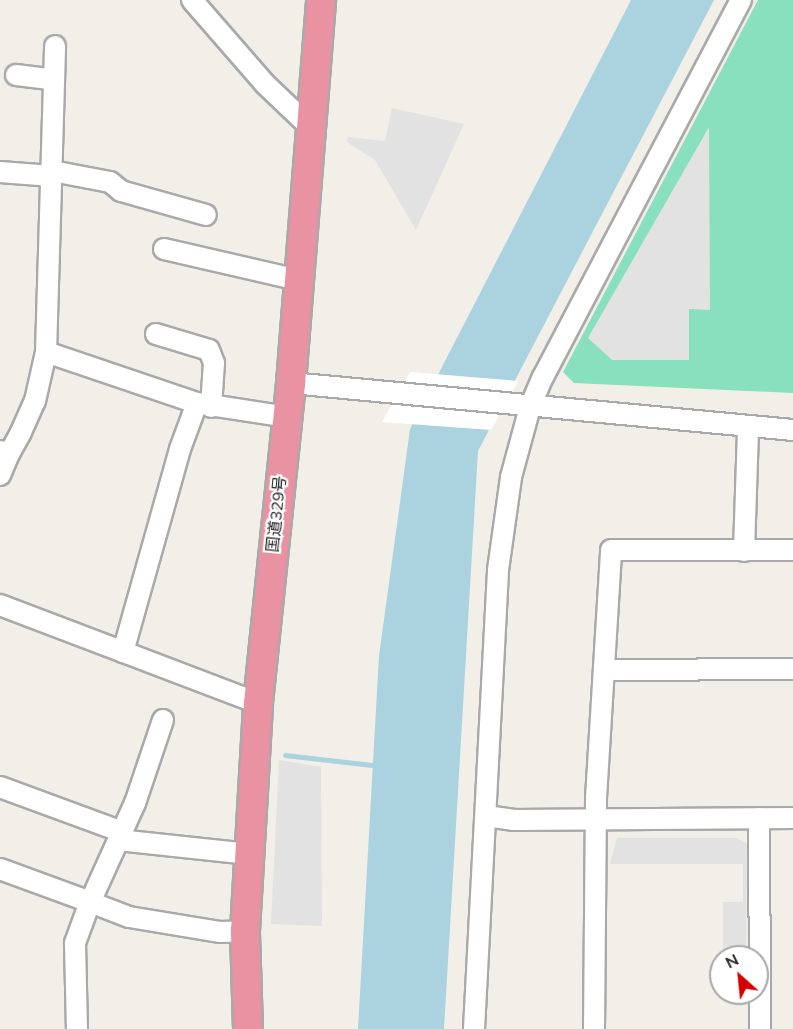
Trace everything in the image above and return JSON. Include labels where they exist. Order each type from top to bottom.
[{"type":"highway","name":"国道329号","points":[[248,1029],[245,931],[258,703],[291,383],[321,0]]},
{"type":"street","points":[[192,0],[265,84],[310,127]]},
{"type":"street","points":[[474,1029],[504,504],[530,407],[741,0]]},
{"type":"street","points":[[0,475],[5,452],[34,401],[46,352],[55,46]]},
{"type":"street","points":[[16,75],[54,80]]},
{"type":"street","points":[[0,172],[52,173],[110,182],[121,191],[206,214]]},
{"type":"street","points":[[164,249],[298,280]]},
{"type":"street","points":[[123,652],[180,449],[204,405],[214,363],[209,350],[156,334]]},
{"type":"street","points":[[46,352],[204,405],[287,417]]},
{"type":"street","points":[[291,383],[396,396],[748,428],[793,430]]},
{"type":"street","points":[[744,550],[748,428]]},
{"type":"street","points":[[594,1029],[596,821],[611,550],[793,550]]},
{"type":"street","points":[[0,605],[258,703]]},
{"type":"street","points":[[604,670],[793,669]]},
{"type":"street","points":[[77,1029],[75,943],[90,902],[120,836],[163,720]]},
{"type":"street","points":[[0,787],[120,836],[249,854]]},
{"type":"street","points":[[486,816],[513,820],[596,821],[793,818]]},
{"type":"street","points":[[759,818],[760,1029]]},
{"type":"street","points":[[0,869],[129,917],[221,932],[245,931]]},
{"type":"green space","points":[[758,0],[793,0],[793,393],[574,383],[563,372]]},
{"type":"shaded area","points":[[392,108],[464,124],[416,230],[375,160],[347,142],[348,137],[385,141]]},
{"type":"shaded area","points":[[709,127],[710,310],[689,309],[689,360],[612,360],[588,338]]},
{"type":"shaded area","points":[[279,760],[321,767],[322,926],[271,924]]},
{"type":"shaded area","points":[[617,838],[737,838],[747,844],[746,945],[723,945],[723,902],[743,902],[743,864],[610,864]]},
{"type":"water","points":[[631,0],[714,0],[478,451],[444,1029],[358,1029],[379,656],[410,429]]},
{"type":"pier","points":[[410,372],[518,381],[491,430],[382,422]]},
{"type":"waterway","points":[[285,755],[371,765]]}]
